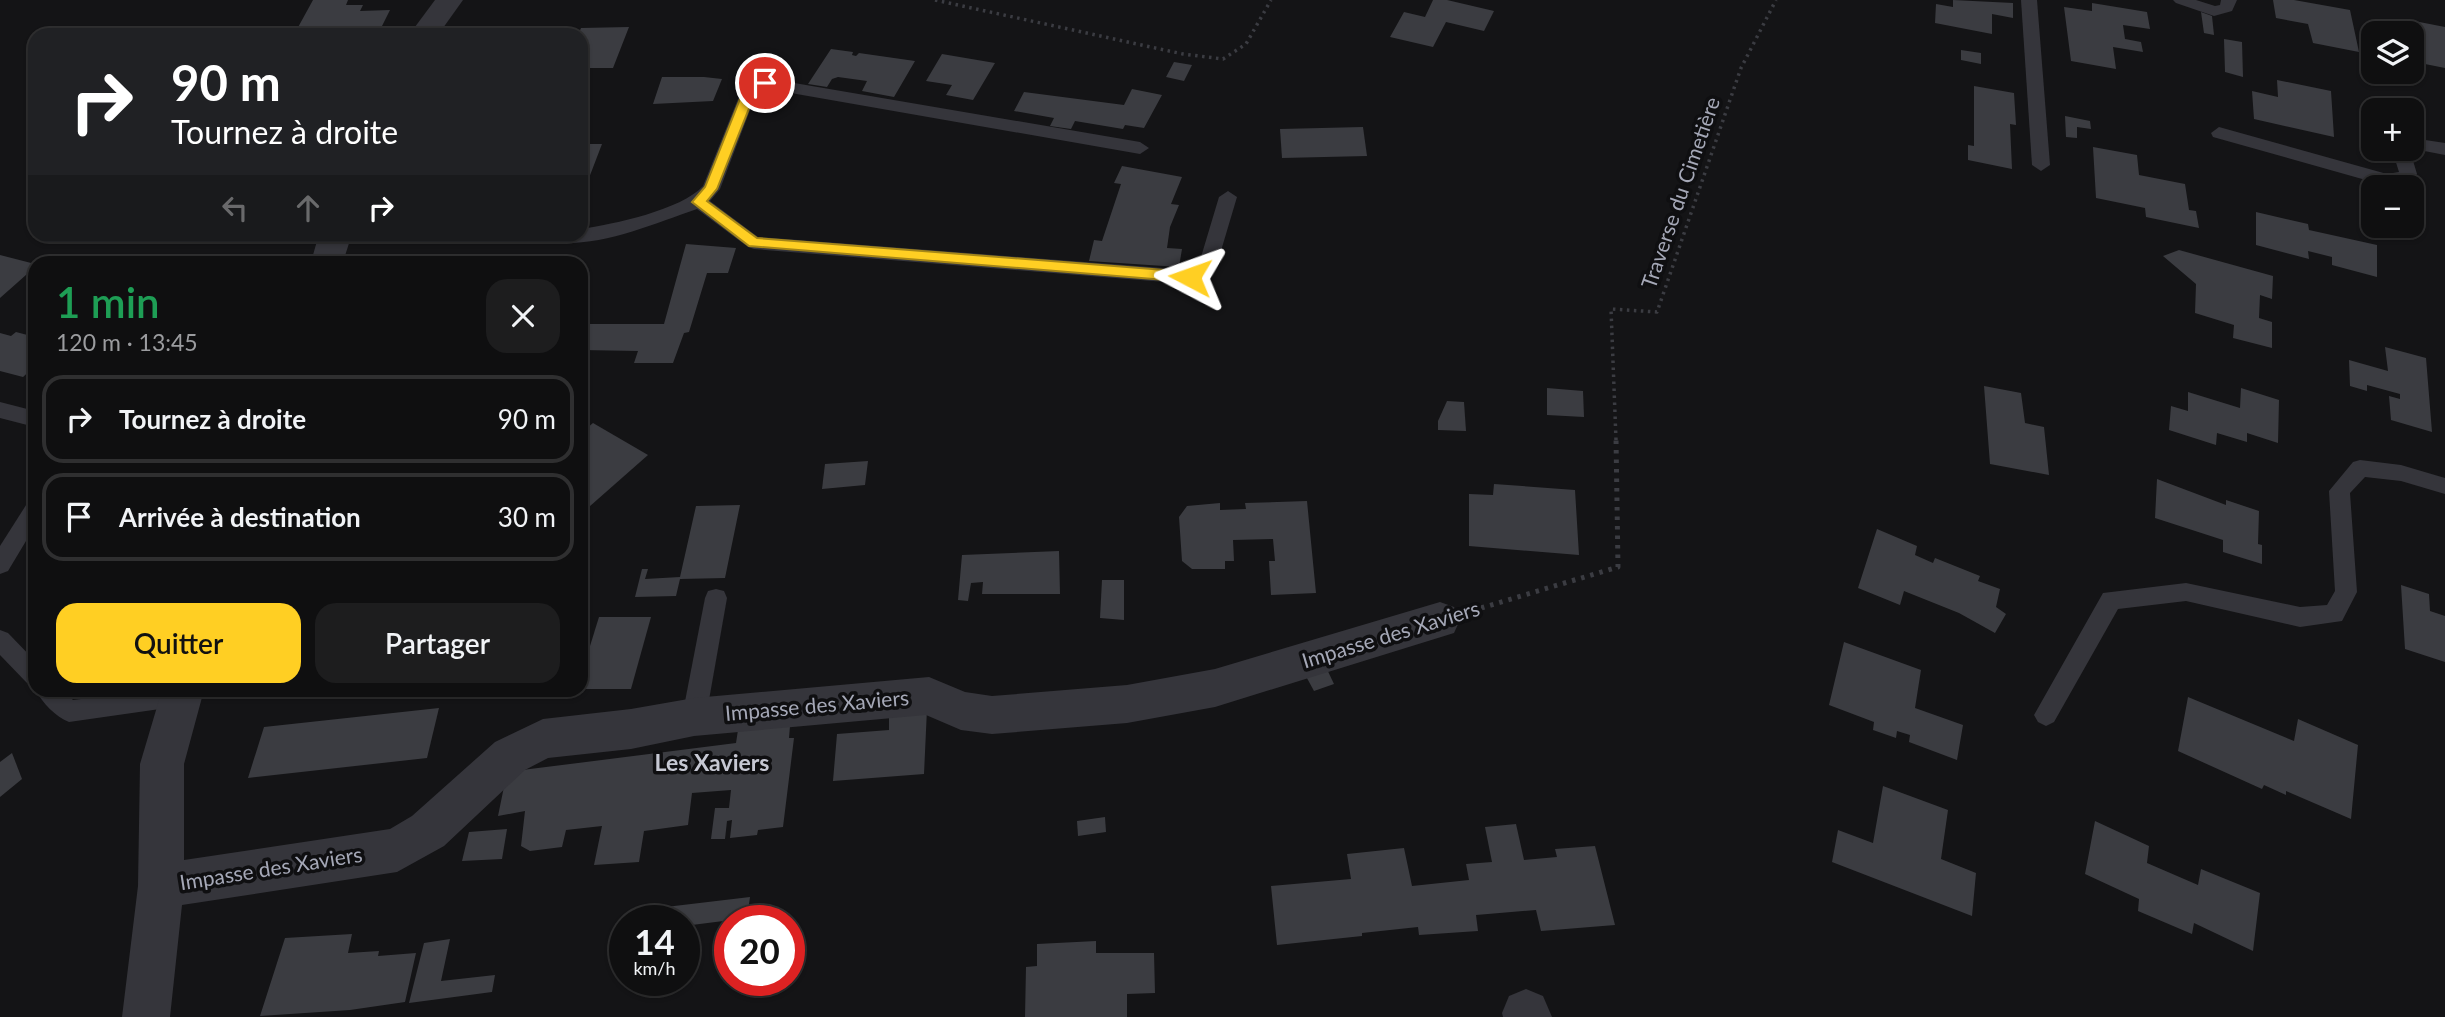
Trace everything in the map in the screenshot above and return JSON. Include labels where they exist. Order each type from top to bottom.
[{"type":"street","points":[[428,28],[449,0]]},
{"type":"street","name":"Impasse des Xaviers","points":[[161,886],[397,850],[428,831],[510,755],[543,739],[631,729],[694,717],[929,696],[961,711],[992,715],[1127,704],[1215,688],[1440,620]]},
{"type":"street","points":[[146,1017],[161,886],[162,764],[181,697]]},
{"type":"lane","points":[[2029,0],[2041,164]]},
{"type":"lane","points":[[2181,0],[2214,11],[2227,8],[2229,0]]},
{"type":"lane","points":[[588,234],[615,230],[699,202],[711,189],[748,94],[765,83],[1140,148]]},
{"type":"lane","points":[[2219,133],[2387,180],[2400,180],[2408,174],[2404,161]]},
{"type":"lane","points":[[2424,145],[2445,149]]},
{"type":"lane","points":[[699,202],[754,243],[1190,277],[1206,271],[1228,198]]},
{"type":"lane","points":[[0,410],[28,417]]},
{"type":"lane","points":[[2046,715],[2111,600],[2186,592],[2300,617],[2334,614],[2346,592],[2339,491],[2360,468],[2401,473],[2445,486]]},
{"type":"lane","points":[[0,565],[28,519]]},
{"type":"lane","points":[[694,717],[716,598]]},
{"type":"lane","points":[[0,640],[28,669]]},
{"type":"lane","points":[[55,697],[69,711],[157,697]]},
{"type":"path","points":[[935,0],[1183,54],[1223,59],[1246,44],[1271,0]]},
{"type":"path","name":"Traverse du Cimetière","points":[[1618,567],[1618,476],[1611,309],[1657,312],[1741,68],[1776,0]]},
{"type":"path","name":"Impasse des Xaviers","points":[[1440,620],[1618,567]]},
{"type":"building","points":[[313,0],[348,0],[346,5],[363,5],[360,11],[390,10],[382,26],[298,28]]},
{"type":"building","points":[[1433,0],[1447,0],[1494,11],[1484,31],[1446,22],[1433,47],[1390,37],[1404,12],[1425,17]]},
{"type":"building","points":[[1953,0],[2013,3],[2013,18],[1992,14],[1992,34],[1935,23],[1936,4],[1953,7]]},
{"type":"building","points":[[2273,0],[2294,0],[2350,10],[2359,52],[2313,43],[2308,24],[2276,18]]},
{"type":"building","points":[[2092,3],[2147,12],[2150,29],[2123,25],[2125,39],[2141,42],[2143,52],[2113,47],[2116,69],[2071,61],[2064,7],[2092,11]]},
{"type":"building","points":[[2201,12],[2212,16],[2214,35],[2204,33]]},
{"type":"building","points":[[2424,23],[2445,27],[2445,68],[2424,64]]},
{"type":"building","points":[[629,27],[613,68],[588,68],[588,28],[581,28]]},
{"type":"building","points":[[2224,39],[2242,42],[2243,77],[2225,72]]},
{"type":"building","points":[[831,49],[853,52],[852,55],[856,56],[859,53],[915,61],[894,97],[862,91],[867,81],[838,77],[832,79],[827,87],[808,84]]},
{"type":"building","points":[[1961,50],[1981,53],[1981,64],[1961,60]]},
{"type":"building","points":[[942,54],[995,63],[973,100],[946,95],[952,85],[926,81]]},
{"type":"building","points":[[1174,62],[1192,65],[1184,81],[1166,77]]},
{"type":"building","points":[[662,77],[722,79],[713,101],[653,104]]},
{"type":"building","points":[[2277,80],[2331,91],[2334,137],[2254,119],[2252,91],[2278,97]]},
{"type":"building","points":[[1974,86],[2014,93],[2016,125],[2010,124],[2012,169],[1968,160],[1968,145],[1974,146]]},
{"type":"building","points":[[1132,89],[1162,95],[1144,128],[1125,125],[1123,129],[1075,121],[1071,129],[1050,126],[1054,118],[1014,111],[1024,92],[1124,105]]},
{"type":"building","points":[[2065,116],[2090,121],[2091,129],[2077,127],[2077,138],[2066,137]]},
{"type":"building","points":[[1363,127],[1367,156],[1282,158],[1280,129]]},
{"type":"building","points":[[588,144],[602,144],[588,181]]},
{"type":"building","points":[[2093,147],[2137,155],[2139,175],[2185,184],[2189,210],[2196,211],[2199,228],[2146,217],[2145,208],[2096,198]]},
{"type":"building","points":[[1122,166],[1182,177],[1171,204],[1179,205],[1170,227],[1167,248],[1182,249],[1179,267],[1089,261],[1094,240],[1102,241],[1121,184],[1114,183]]},
{"type":"building","points":[[2256,212],[2308,224],[2309,230],[2377,245],[2377,277],[2332,265],[2332,257],[2308,251],[2309,259],[2256,245]]},
{"type":"building","points":[[686,244],[736,248],[728,273],[707,273],[689,332],[684,333],[673,363],[634,363],[638,351],[588,350],[588,324],[664,324]]},
{"type":"building","points":[[2179,250],[2273,276],[2272,299],[2260,295],[2259,318],[2272,322],[2272,348],[2233,338],[2234,325],[2195,313],[2196,284],[2163,256]]},
{"type":"building","points":[[0,255],[28,262],[28,273],[0,298]]},
{"type":"building","points":[[16,332],[28,335],[28,372],[23,377],[0,371],[0,333],[11,336]]},
{"type":"building","points":[[2385,347],[2426,358],[2432,432],[2391,420],[2389,396],[2400,399],[2400,394],[2367,385],[2367,391],[2350,386],[2349,360],[2388,371]]},
{"type":"building","points":[[1984,386],[2021,393],[2025,423],[2044,427],[2049,475],[1990,464]]},
{"type":"building","points":[[1547,388],[1583,391],[1584,417],[1547,415]]},
{"type":"building","points":[[2241,388],[2279,400],[2278,443],[2247,433],[2247,442],[2217,433],[2216,445],[2169,430],[2171,406],[2188,411],[2188,392],[2240,408]]},
{"type":"building","points":[[1447,401],[1464,402],[1466,431],[1438,430],[1438,421]]},
{"type":"building","points":[[593,423],[648,455],[588,508],[588,427]]},
{"type":"building","points":[[868,461],[865,485],[822,489],[825,464]]},
{"type":"building","points":[[2157,479],[2226,505],[2226,500],[2259,511],[2258,544],[2262,545],[2262,564],[2223,552],[2223,540],[2155,518]]},
{"type":"building","points":[[1494,484],[1575,490],[1579,555],[1469,546],[1469,494],[1493,495]]},
{"type":"building","points":[[1307,501],[1316,593],[1271,595],[1269,561],[1275,561],[1273,539],[1233,540],[1234,561],[1225,561],[1225,569],[1192,569],[1182,561],[1179,517],[1187,506],[1220,503],[1220,510],[1246,509],[1245,503]]},
{"type":"building","points":[[740,505],[725,578],[680,579],[676,596],[635,597],[642,569],[648,569],[645,579],[680,577],[696,506]]},
{"type":"building","points":[[1877,529],[1917,546],[1915,555],[1933,563],[1935,558],[1980,576],[1978,581],[2000,589],[1996,607],[2006,614],[1995,633],[1959,613],[1904,591],[1900,605],[1858,588]]},
{"type":"building","points":[[1059,551],[1060,594],[982,594],[983,582],[971,583],[968,601],[958,600],[962,555]]},
{"type":"building","points":[[1102,580],[1124,580],[1124,620],[1100,618]]},
{"type":"building","points":[[2401,585],[2429,594],[2430,611],[2445,616],[2445,662],[2405,649]]},
{"type":"building","points":[[599,617],[651,617],[631,689],[588,689],[588,652]]},
{"type":"building","points":[[1844,642],[1921,670],[1915,708],[1963,725],[1957,760],[1909,742],[1910,735],[1897,731],[1896,738],[1873,730],[1874,722],[1829,705]]},
{"type":"building","points":[[1324,663],[1334,684],[1314,691],[1302,669]]},
{"type":"building","points":[[2188,697],[2294,741],[2298,719],[2358,745],[2351,819],[2286,791],[2286,795],[2264,785],[2262,789],[2178,751]]},
{"type":"building","points":[[439,708],[427,758],[248,778],[264,727]]},
{"type":"building","points":[[927,709],[924,774],[833,781],[837,734],[889,730],[889,713]]},
{"type":"building","points":[[790,726],[789,738],[794,738],[783,827],[758,830],[757,835],[730,838],[732,820],[727,821],[725,839],[711,839],[715,808],[729,808],[731,790],[692,793],[688,825],[644,831],[639,862],[594,865],[602,826],[566,830],[562,847],[530,851],[521,846],[525,811],[498,816],[507,772],[736,743],[738,730]]},
{"type":"building","points":[[12,753],[22,779],[0,797],[0,762]]},
{"type":"building","points":[[1883,786],[1948,810],[1941,859],[1976,873],[1972,916],[1832,862],[1838,830],[1873,843]]},
{"type":"building","points":[[1105,817],[1106,832],[1078,836],[1077,821]]},
{"type":"building","points":[[2095,821],[2149,846],[2147,863],[2198,885],[2201,869],[2260,893],[2253,951],[2194,923],[2192,934],[2138,911],[2139,899],[2085,874]]},
{"type":"building","points":[[1516,824],[1524,860],[1557,857],[1555,849],[1595,846],[1615,925],[1541,931],[1536,910],[1476,915],[1478,931],[1419,935],[1418,927],[1277,945],[1271,886],[1351,879],[1347,854],[1404,848],[1412,886],[1469,880],[1466,864],[1492,862],[1485,827]]},
{"type":"building","points":[[507,829],[502,859],[462,861],[469,832]]},
{"type":"building","points":[[750,897],[749,905],[714,905],[714,922],[700,924],[700,905],[683,905]]},
{"type":"building","points":[[352,934],[348,953],[379,951],[378,956],[416,953],[405,1002],[350,1010],[260,1016],[285,938]]},
{"type":"building","points":[[450,939],[441,981],[495,975],[492,992],[409,1003],[424,943]]},
{"type":"building","points":[[1096,941],[1096,953],[1154,953],[1155,993],[1127,994],[1127,1017],[1025,1017],[1026,967],[1037,966],[1037,944]]},
{"type":"district","name":"Les Xaviers","points":[[712,763]]},
{"type":"route","points":[[765,83],[748,94],[711,189],[699,202],[754,243],[1190,277]]}]
